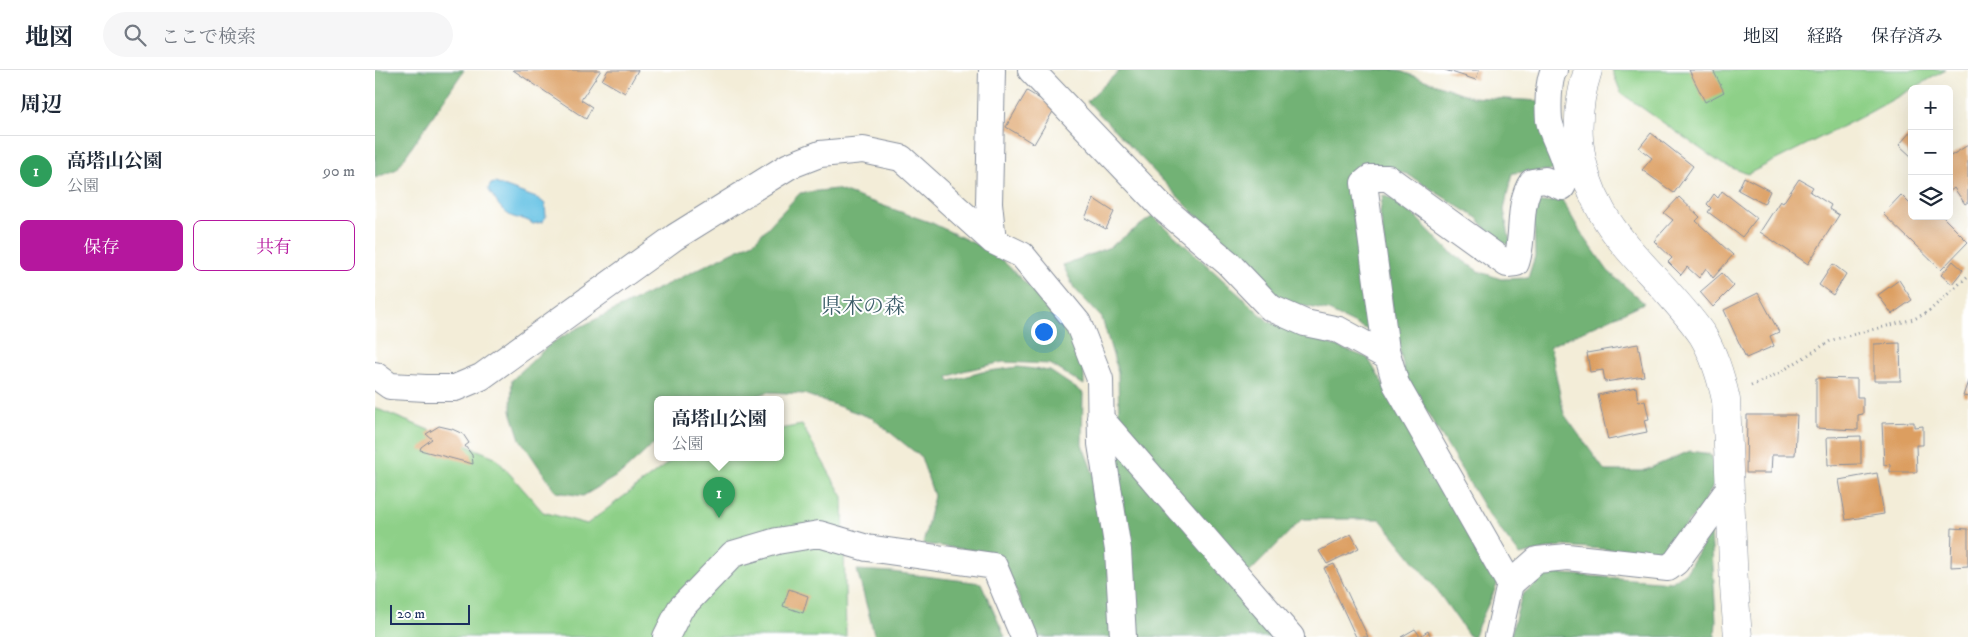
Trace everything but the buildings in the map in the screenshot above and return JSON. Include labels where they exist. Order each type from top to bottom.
[{"type":"street","points":[[991,70],[989,203],[993,241]]},
{"type":"street","points":[[1031,70],[1163,208],[1228,263],[1271,308],[1305,323],[1339,330],[1388,357]]},
{"type":"street","points":[[1510,584],[1396,384],[1388,357],[1365,183],[1370,178],[1388,178],[1507,264],[1517,263],[1520,252],[1526,192],[1532,182],[1545,180],[1562,187],[1566,182],[1565,166],[1549,121],[1550,77],[1554,70]]},
{"type":"street","points":[[1588,70],[1579,108],[1579,142],[1586,178],[1603,213],[1631,251],[1693,322],[1703,337],[1714,358],[1726,400],[1737,637]]},
{"type":"street","points":[[375,375],[390,386],[455,388],[481,377],[675,237],[789,166],[820,154],[863,150],[901,158],[993,241],[1022,255],[1078,323],[1100,379],[1101,444],[1118,550],[1123,637]]},
{"type":"street","points":[[1100,418],[1291,637]]},
{"type":"street","points":[[1497,637],[1510,584],[1537,560],[1567,557],[1668,568],[1676,562],[1729,489]]},
{"type":"street","points":[[666,637],[680,609],[733,554],[777,541],[819,534],[867,548],[994,566],[1024,637]]},
{"type":"path","points":[[1726,400],[1779,373],[1832,340],[1914,319],[1928,312],[1968,276]]},
{"type":"green space","points":[[375,70],[464,70],[397,169],[375,178]]},
{"type":"green space","points":[[1120,70],[1397,70],[1472,97],[1541,101],[1556,170],[1512,173],[1504,210],[1511,246],[1496,240],[1477,218],[1407,174],[1371,165],[1348,182],[1372,332],[1329,311],[1290,303],[1266,289],[1087,101]]},
{"type":"green space","points":[[1612,70],[1946,70],[1919,85],[1908,85],[1908,91],[1748,174],[1722,164],[1621,93]]},
{"type":"green space","name":"県木の森","points":[[836,189],[932,223],[996,254],[1065,324],[1084,361],[1084,385],[1050,364],[1003,362],[963,371],[948,377],[950,381],[982,372],[1018,367],[1050,371],[1083,393],[1082,444],[1098,486],[1116,637],[1035,637],[1001,556],[987,552],[923,544],[934,496],[921,457],[872,418],[804,394],[768,392],[757,396],[654,396],[654,444],[622,473],[583,496],[556,492],[520,439],[511,411],[512,380],[550,344],[574,330],[755,241],[800,193]]},
{"type":"green space","points":[[1383,195],[1404,205],[1449,251],[1478,271],[1501,279],[1528,278],[1535,256],[1534,219],[1537,203],[1562,200],[1580,231],[1608,271],[1644,303],[1550,346],[1564,414],[1605,471],[1643,471],[1690,451],[1710,454],[1721,473],[1697,513],[1662,550],[1631,551],[1562,546],[1520,555],[1488,514],[1405,375],[1395,327],[1380,212]]},
{"type":"green space","points":[[1153,216],[1269,322],[1368,358],[1498,583],[1473,637],[1470,637],[1433,585],[1380,519],[1302,519],[1249,573],[1132,440],[1119,419],[1118,372],[1102,318],[1074,288],[1063,265],[1110,247]]},
{"type":"green space","points":[[375,408],[495,457],[543,512],[587,524],[671,461],[784,461],[784,428],[802,425],[843,497],[846,637],[375,637]]},
{"type":"green space","points":[[1115,443],[1280,637],[1136,637],[1128,541]]},
{"type":"green space","points":[[1711,531],[1716,621],[1715,637],[1510,637],[1522,595],[1548,573],[1672,582],[1687,571]]},
{"type":"green space","points":[[857,570],[892,572],[981,583],[1005,637],[875,637]]},
{"type":"water","points":[[495,183],[539,199],[545,204],[546,217],[542,222],[533,224],[527,220],[507,214],[488,189],[491,184]]},
{"type":"place","name":"高塔山公園","points":[[719,518]]}]
